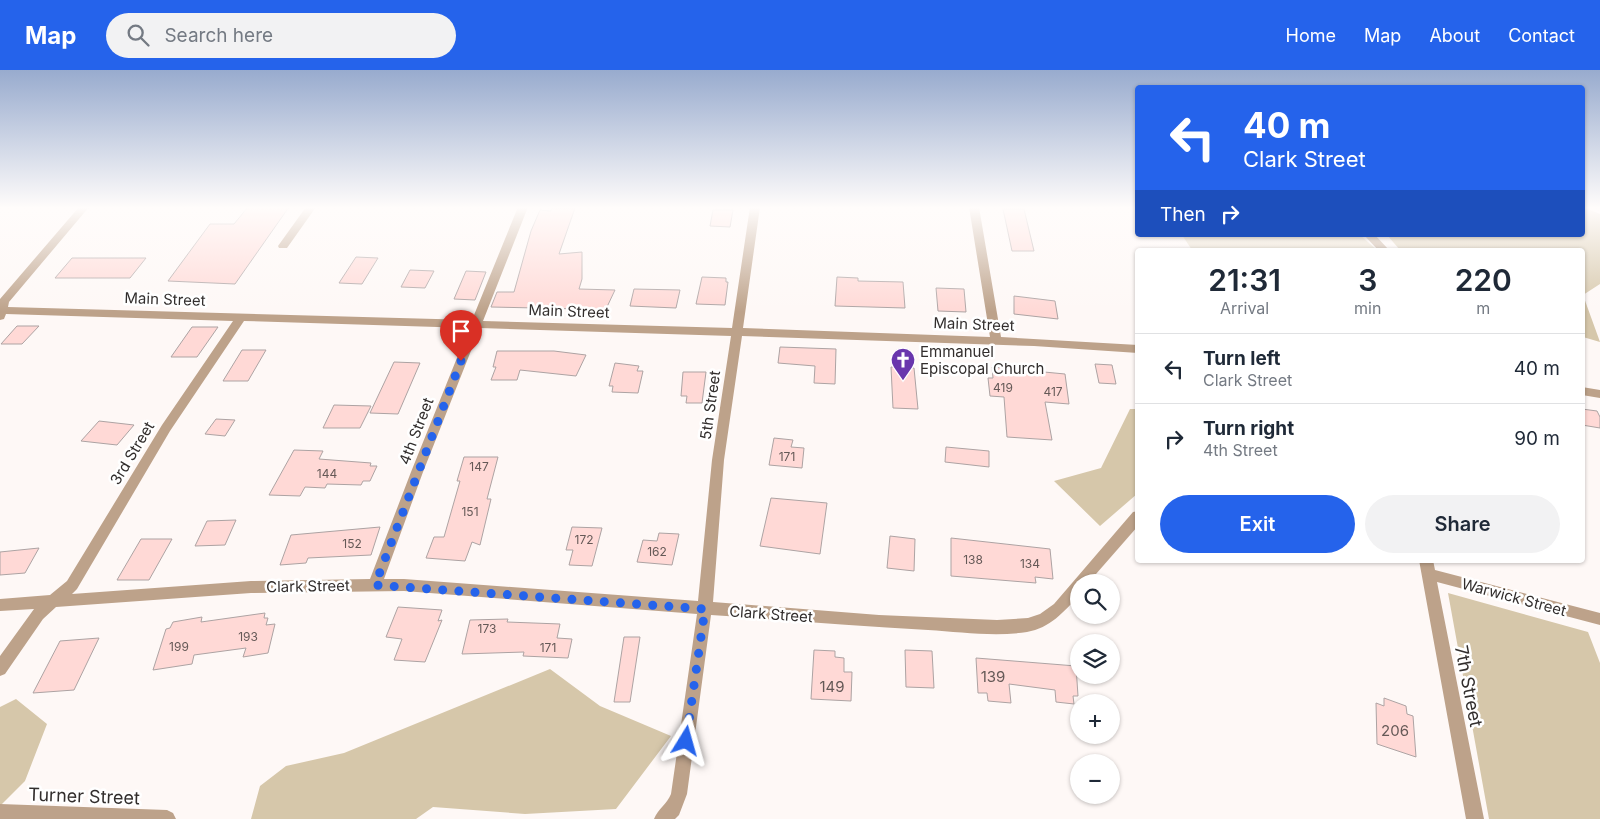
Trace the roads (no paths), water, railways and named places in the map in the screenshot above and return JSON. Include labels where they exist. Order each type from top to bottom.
[{"type":"street","points":[[1,312],[4,300],[54,242]]},
{"type":"street","points":[[283,246],[286,242]]},
{"type":"street","name":"4th Street","points":[[375,585],[509,242]]},
{"type":"street","name":"5th Street","points":[[705,609],[718,460],[750,242]]},
{"type":"street","points":[[980,242],[996,341]]},
{"type":"street","name":"Main Street","points":[[1,312],[737,332],[996,341],[1135,350]]},
{"type":"street","name":"3rd Street","points":[[50,602],[72,585],[171,421],[240,318]]},
{"type":"street","points":[[1585,392],[1600,394]]},
{"type":"street","name":"Clark Street","points":[[1089,574],[1135,520]]},
{"type":"street","name":"Warwick Street","points":[[1427,567],[1600,619]]},
{"type":"street","name":"7th Street","points":[[1427,567],[1475,819]]},
{"type":"street","name":"Clark Street","points":[[0,604],[251,587],[375,585],[879,622],[997,626],[1020,625],[1045,619],[1059,608],[1070,595]]},
{"type":"street","points":[[0,669],[38,614],[50,602]]},
{"type":"street","points":[[663,819],[673,809],[679,794],[705,609]]},
{"type":"street","name":"Turner Street","points":[[0,813],[167,819]]},
{"type":"place","name":"Emmanuel Episcopal Church","points":[[903,381]]}]
